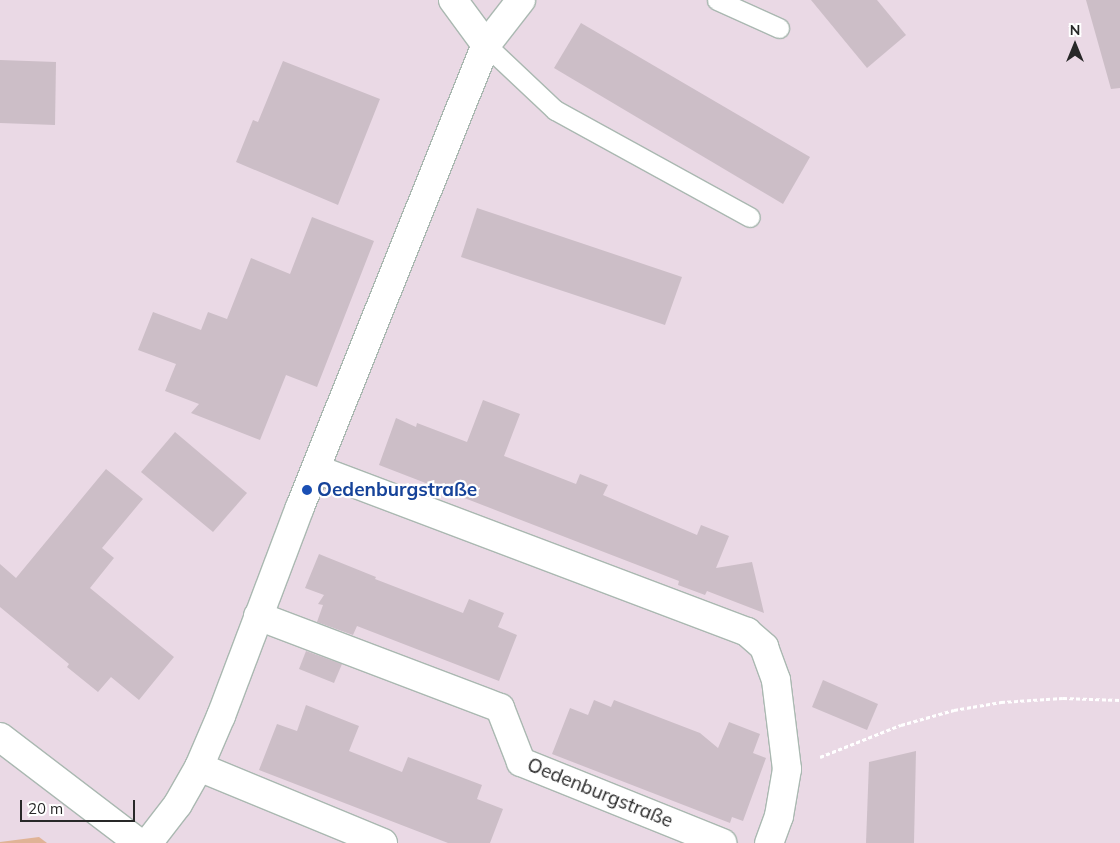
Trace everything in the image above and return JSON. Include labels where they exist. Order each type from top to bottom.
[{"type":"street","points":[[453,0],[486,45]]},
{"type":"street","points":[[148,843],[178,804],[199,767],[221,716],[316,469],[486,45],[521,0]]},
{"type":"street","points":[[316,469],[746,632],[764,647],[776,680],[787,769],[779,816],[769,843]]},
{"type":"street","name":"Oedenburgstraße","points":[[258,616],[500,708],[521,762],[722,843]]},
{"type":"street","points":[[0,737],[139,843]]},
{"type":"street","points":[[199,767],[383,843]]},
{"type":"lane","points":[[717,0],[779,28]]},
{"type":"lane","points":[[486,45],[555,110],[750,217]]},
{"type":"path","points":[[787,769],[901,725],[954,710],[1001,702],[1063,698],[1120,700]]},
{"type":"shaded area","points":[[39,837],[47,843],[0,843],[0,842]]},
{"type":"building","points":[[811,0],[877,0],[906,35],[867,68]]},
{"type":"building","points":[[1086,0],[1120,0],[1120,88],[1111,89]]},
{"type":"building","points":[[581,23],[810,157],[783,204],[554,68]]},
{"type":"building","points":[[0,60],[56,62],[55,125],[0,123]]},
{"type":"building","points":[[283,61],[380,99],[338,205],[236,162],[253,120],[258,122]]},
{"type":"building","points":[[477,208],[682,277],[665,325],[461,257]]},
{"type":"building","points":[[312,217],[374,241],[317,387],[286,375],[260,440],[191,413],[199,404],[165,391],[176,364],[138,350],[153,312],[201,330],[208,312],[227,319],[251,258],[290,274]]},
{"type":"building","points":[[483,400],[520,414],[504,456],[576,484],[580,474],[608,485],[603,495],[697,535],[701,525],[729,536],[716,568],[752,562],[764,613],[707,591],[705,595],[678,585],[679,581],[379,465],[396,418],[416,427],[417,423],[467,442]]},
{"type":"building","points":[[175,432],[247,493],[213,532],[141,472]]},
{"type":"building","points":[[106,469],[143,499],[102,548],[114,558],[90,588],[174,657],[139,700],[111,677],[98,692],[67,667],[69,664],[0,607],[0,564],[16,578]]},
{"type":"building","points":[[319,554],[376,577],[375,579],[463,613],[469,599],[504,613],[498,627],[517,635],[499,681],[357,626],[353,635],[317,622],[323,605],[318,604],[324,595],[305,588]]},
{"type":"building","points":[[306,651],[342,664],[334,683],[299,669]]},
{"type":"building","points":[[823,680],[878,704],[867,730],[812,707]]},
{"type":"building","points":[[594,700],[611,707],[614,700],[700,733],[718,748],[729,722],[760,734],[753,753],[766,758],[743,821],[732,817],[730,823],[552,754],[570,708],[588,715]]},
{"type":"building","points":[[306,705],[359,726],[349,751],[402,772],[408,757],[482,785],[477,799],[503,809],[490,843],[448,843],[259,770],[277,724],[297,731]]},
{"type":"building","points":[[916,751],[914,843],[866,843],[869,762]]},
{"type":"place","name":"Oedenburgstraße","points":[[307,490]]}]
